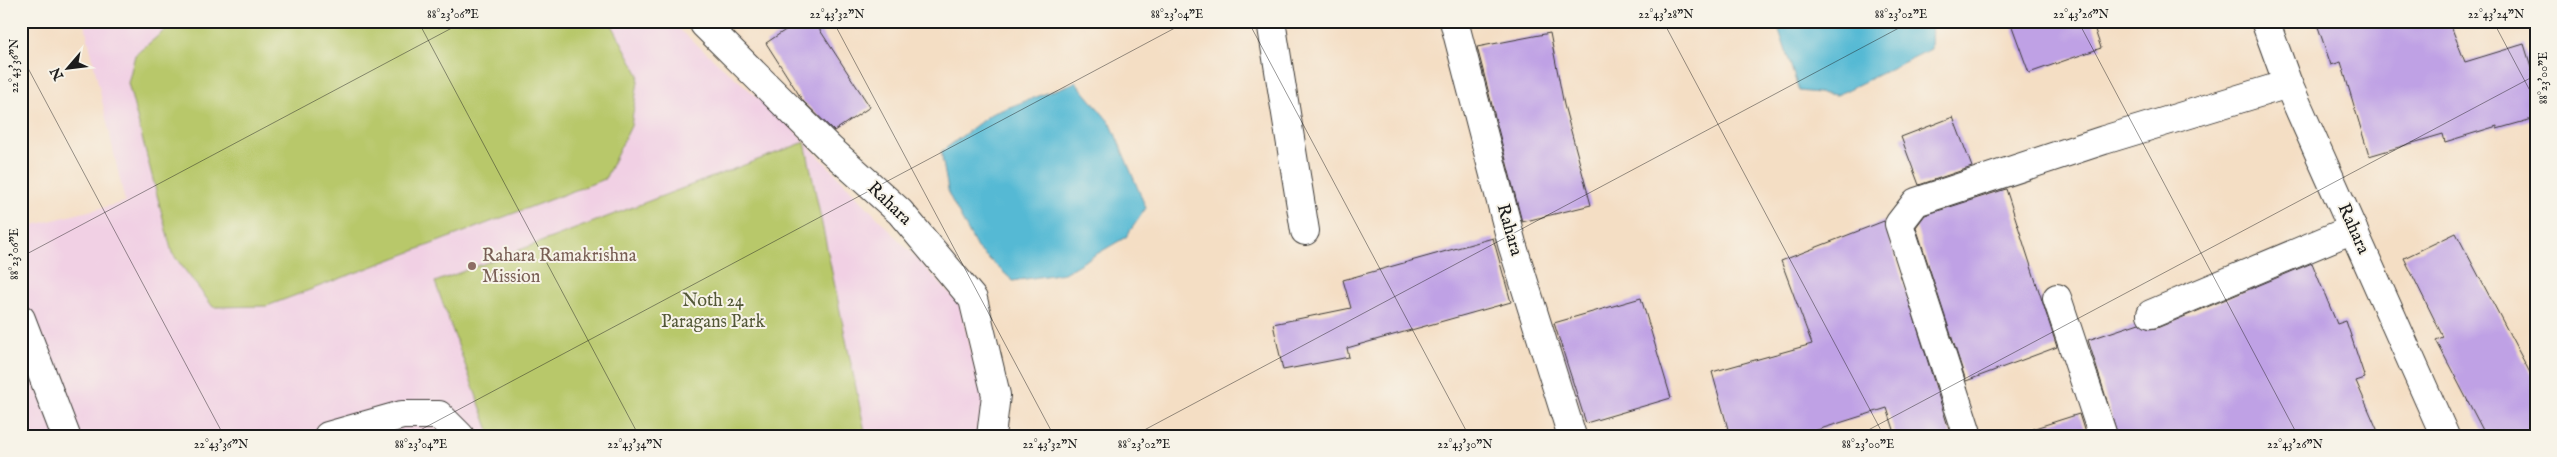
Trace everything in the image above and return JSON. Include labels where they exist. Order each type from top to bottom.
[{"type":"street","points":[[1271,21],[1305,231]]},
{"type":"street","name":"Rahara","points":[[1454,21],[1512,244],[1572,436]]},
{"type":"street","name":"Rahara","points":[[2265,21],[2288,84],[2445,436]]},
{"type":"street","name":"Rahara","points":[[707,22],[830,148],[900,212],[973,299],[996,395],[991,436]]},
{"type":"street","points":[[1968,436],[1899,224],[1916,202],[2104,140],[2288,84]]},
{"type":"street","points":[[2151,314],[2353,229]]},
{"type":"street","points":[[2057,298],[2103,436]]},
{"type":"street","points":[[21,320],[66,436]]},
{"type":"street","points":[[328,436],[402,415],[439,415],[460,436]]},
{"type":"shaded area","name":"Rahara Ramakrishna Mission","points":[[84,21],[674,21],[679,29],[785,121],[959,303],[986,410],[977,436],[21,436],[21,228],[125,202]]},
{"type":"green space","points":[[176,21],[610,21],[639,75],[631,126],[605,179],[267,306],[213,307],[172,253],[128,83],[135,55]]},
{"type":"green space","name":"Noth 24 Paragans Park","points":[[805,142],[866,436],[491,436],[435,282]]},
{"type":"water","points":[[1776,21],[1932,21],[1931,49],[1837,95],[1799,91]]},
{"type":"water","points":[[1076,82],[1111,124],[1146,208],[1126,237],[1064,273],[1013,281],[977,248],[949,195],[941,152],[991,114]]},
{"type":"building","points":[[799,21],[814,21],[870,107],[834,131],[803,101],[766,43]]},
{"type":"building","points":[[2010,21],[2092,21],[2101,48],[2029,73]]},
{"type":"building","points":[[2316,21],[2449,21],[2465,62],[2524,44],[2536,83],[2536,118],[2497,129],[2497,126],[2445,142],[2443,134],[2369,156],[2341,62],[2331,65]]},
{"type":"building","points":[[1550,33],[1564,105],[1591,205],[1522,222],[1477,47]]},
{"type":"building","points":[[1953,117],[1972,167],[1919,185],[1901,137]]},
{"type":"building","points":[[2006,189],[2057,347],[1966,381],[1916,227],[1925,215]]},
{"type":"building","points":[[1884,221],[1951,436],[1896,436],[1887,408],[1798,436],[1730,436],[1712,372],[1812,344],[1781,261]]},
{"type":"building","points":[[2456,233],[2536,384],[2536,436],[2486,436],[2436,340],[2443,337],[2404,258]]},
{"type":"building","points":[[1493,238],[1511,302],[1347,348],[1349,357],[1283,370],[1273,324],[1351,308],[1343,280]]},
{"type":"building","points":[[2312,263],[2337,324],[2346,321],[2365,378],[2356,381],[2380,436],[2118,436],[2088,340],[2139,323],[2149,329],[2157,328]]},
{"type":"building","points":[[1641,298],[1671,398],[1586,423],[1554,323]]},
{"type":"building","points":[[2079,414],[2086,436],[2033,436],[2032,429]]},
{"type":"place","name":"Rahara Ramakrishna Mission","points":[[472,266]]}]
